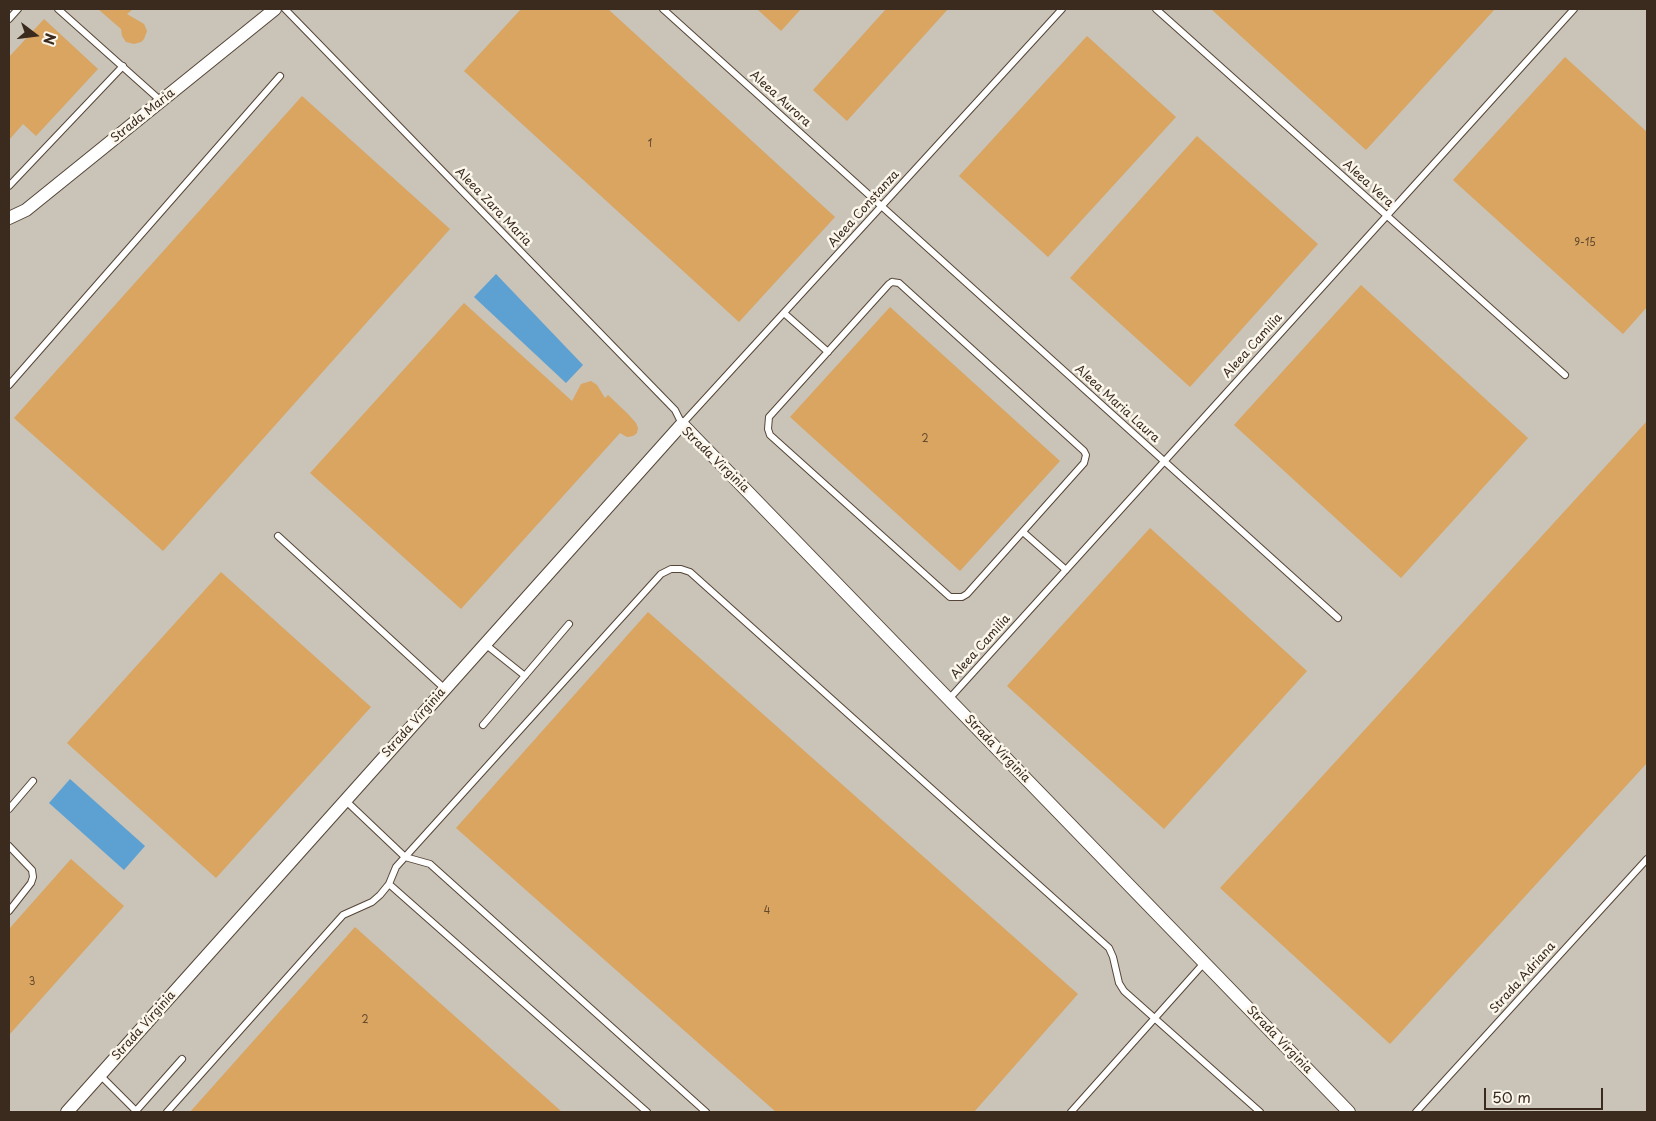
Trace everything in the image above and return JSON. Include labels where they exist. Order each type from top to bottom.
[{"type":"street","name":"Strada Maria","points":[[9,218],[26,210],[275,9]]},
{"type":"street","name":"Strada Virginia","points":[[67,1112],[682,424],[1349,1112]]},
{"type":"lane","points":[[9,19],[18,9]]},
{"type":"lane","points":[[58,9],[161,102]]},
{"type":"lane","name":"Aleea Zara Maria","points":[[285,9],[675,410],[682,424]]},
{"type":"lane","name":"Aleea Aurora","points":[[664,9],[882,206]]},
{"type":"lane","name":"Aleea Constanza","points":[[682,424],[1062,9]]},
{"type":"lane","name":"Aleea Vera","points":[[1156,9],[1565,375]]},
{"type":"lane","name":"Aleea Camilia","points":[[949,699],[1574,9]]},
{"type":"lane","points":[[9,186],[123,66]]},
{"type":"lane","points":[[9,385],[280,76]]},
{"type":"lane","name":"Aleea Maria Laura","points":[[882,206],[1338,618]]},
{"type":"lane","points":[[896,282],[1084,451],[1086,459],[1084,463],[1023,532],[968,594],[962,597],[950,596],[770,435],[768,428],[769,417],[889,284],[896,282]]},
{"type":"lane","points":[[784,313],[828,352]]},
{"type":"lane","points":[[1023,532],[1066,570]]},
{"type":"lane","points":[[278,536],[445,689]]},
{"type":"lane","points":[[167,1112],[343,915],[372,902],[380,895],[390,884],[396,867],[661,574],[671,569],[681,569],[690,572],[1109,948],[1119,983],[1124,991],[1260,1112]]},
{"type":"lane","points":[[483,726],[569,624]]},
{"type":"lane","points":[[485,644],[525,676]]},
{"type":"lane","points":[[9,809],[33,781]]},
{"type":"lane","points":[[345,800],[405,857],[430,864],[706,1112]]},
{"type":"lane","points":[[9,846],[32,870],[33,877],[31,883],[9,911]]},
{"type":"lane","name":"Strada Adriana","points":[[1416,1112],[1647,859]]},
{"type":"lane","points":[[390,884],[647,1112]]},
{"type":"lane","points":[[1071,1112],[1204,963]]},
{"type":"lane","points":[[100,1075],[135,1112],[182,1059]]},
{"type":"shaded area","points":[[9,9],[1647,9],[1647,1112],[9,1112]]},
{"type":"water","points":[[496,274],[583,365],[566,383],[474,297]]},
{"type":"water","points":[[70,779],[145,846],[124,870],[49,803]]},
{"type":"building","points":[[98,9],[133,9],[127,14],[144,24],[147,31],[144,39],[134,44],[126,42],[122,36],[121,29]]},
{"type":"building","points":[[521,9],[608,9],[835,217],[739,322],[464,71]]},
{"type":"building","points":[[757,9],[801,9],[781,31]]},
{"type":"building","points":[[886,9],[948,9],[847,121],[813,90]]},
{"type":"building","points":[[1211,9],[1495,9],[1366,150]]},
{"type":"building","points":[[44,19],[98,69],[36,136],[23,124],[9,140],[9,57]]},
{"type":"building","points":[[1087,36],[1176,117],[1048,257],[959,176]]},
{"type":"building","points":[[1565,57],[1647,132],[1647,307],[1623,334],[1453,180]]},
{"type":"building","points":[[302,96],[450,229],[163,551],[14,418]]},
{"type":"building","points":[[1197,136],[1318,244],[1190,387],[1070,278]]},
{"type":"building","points":[[1361,285],[1528,438],[1401,578],[1234,425]]},
{"type":"building","points":[[464,303],[572,401],[581,384],[591,381],[597,385],[605,398],[608,395],[628,414],[638,428],[637,433],[633,436],[627,437],[620,433],[461,609],[310,473]]},
{"type":"building","points":[[890,307],[1060,461],[960,571],[790,417]]},
{"type":"building","points":[[1647,421],[1647,763],[1390,1044],[1220,888]]},
{"type":"building","points":[[1150,528],[1307,671],[1164,829],[1007,686]]},
{"type":"building","points":[[221,572],[371,707],[216,878],[67,743]]},
{"type":"building","points":[[648,612],[1078,994],[974,1112],[776,1112],[456,828]]},
{"type":"building","points":[[71,859],[124,906],[9,1035],[9,929]]},
{"type":"building","points":[[355,927],[562,1112],[190,1112]]}]
